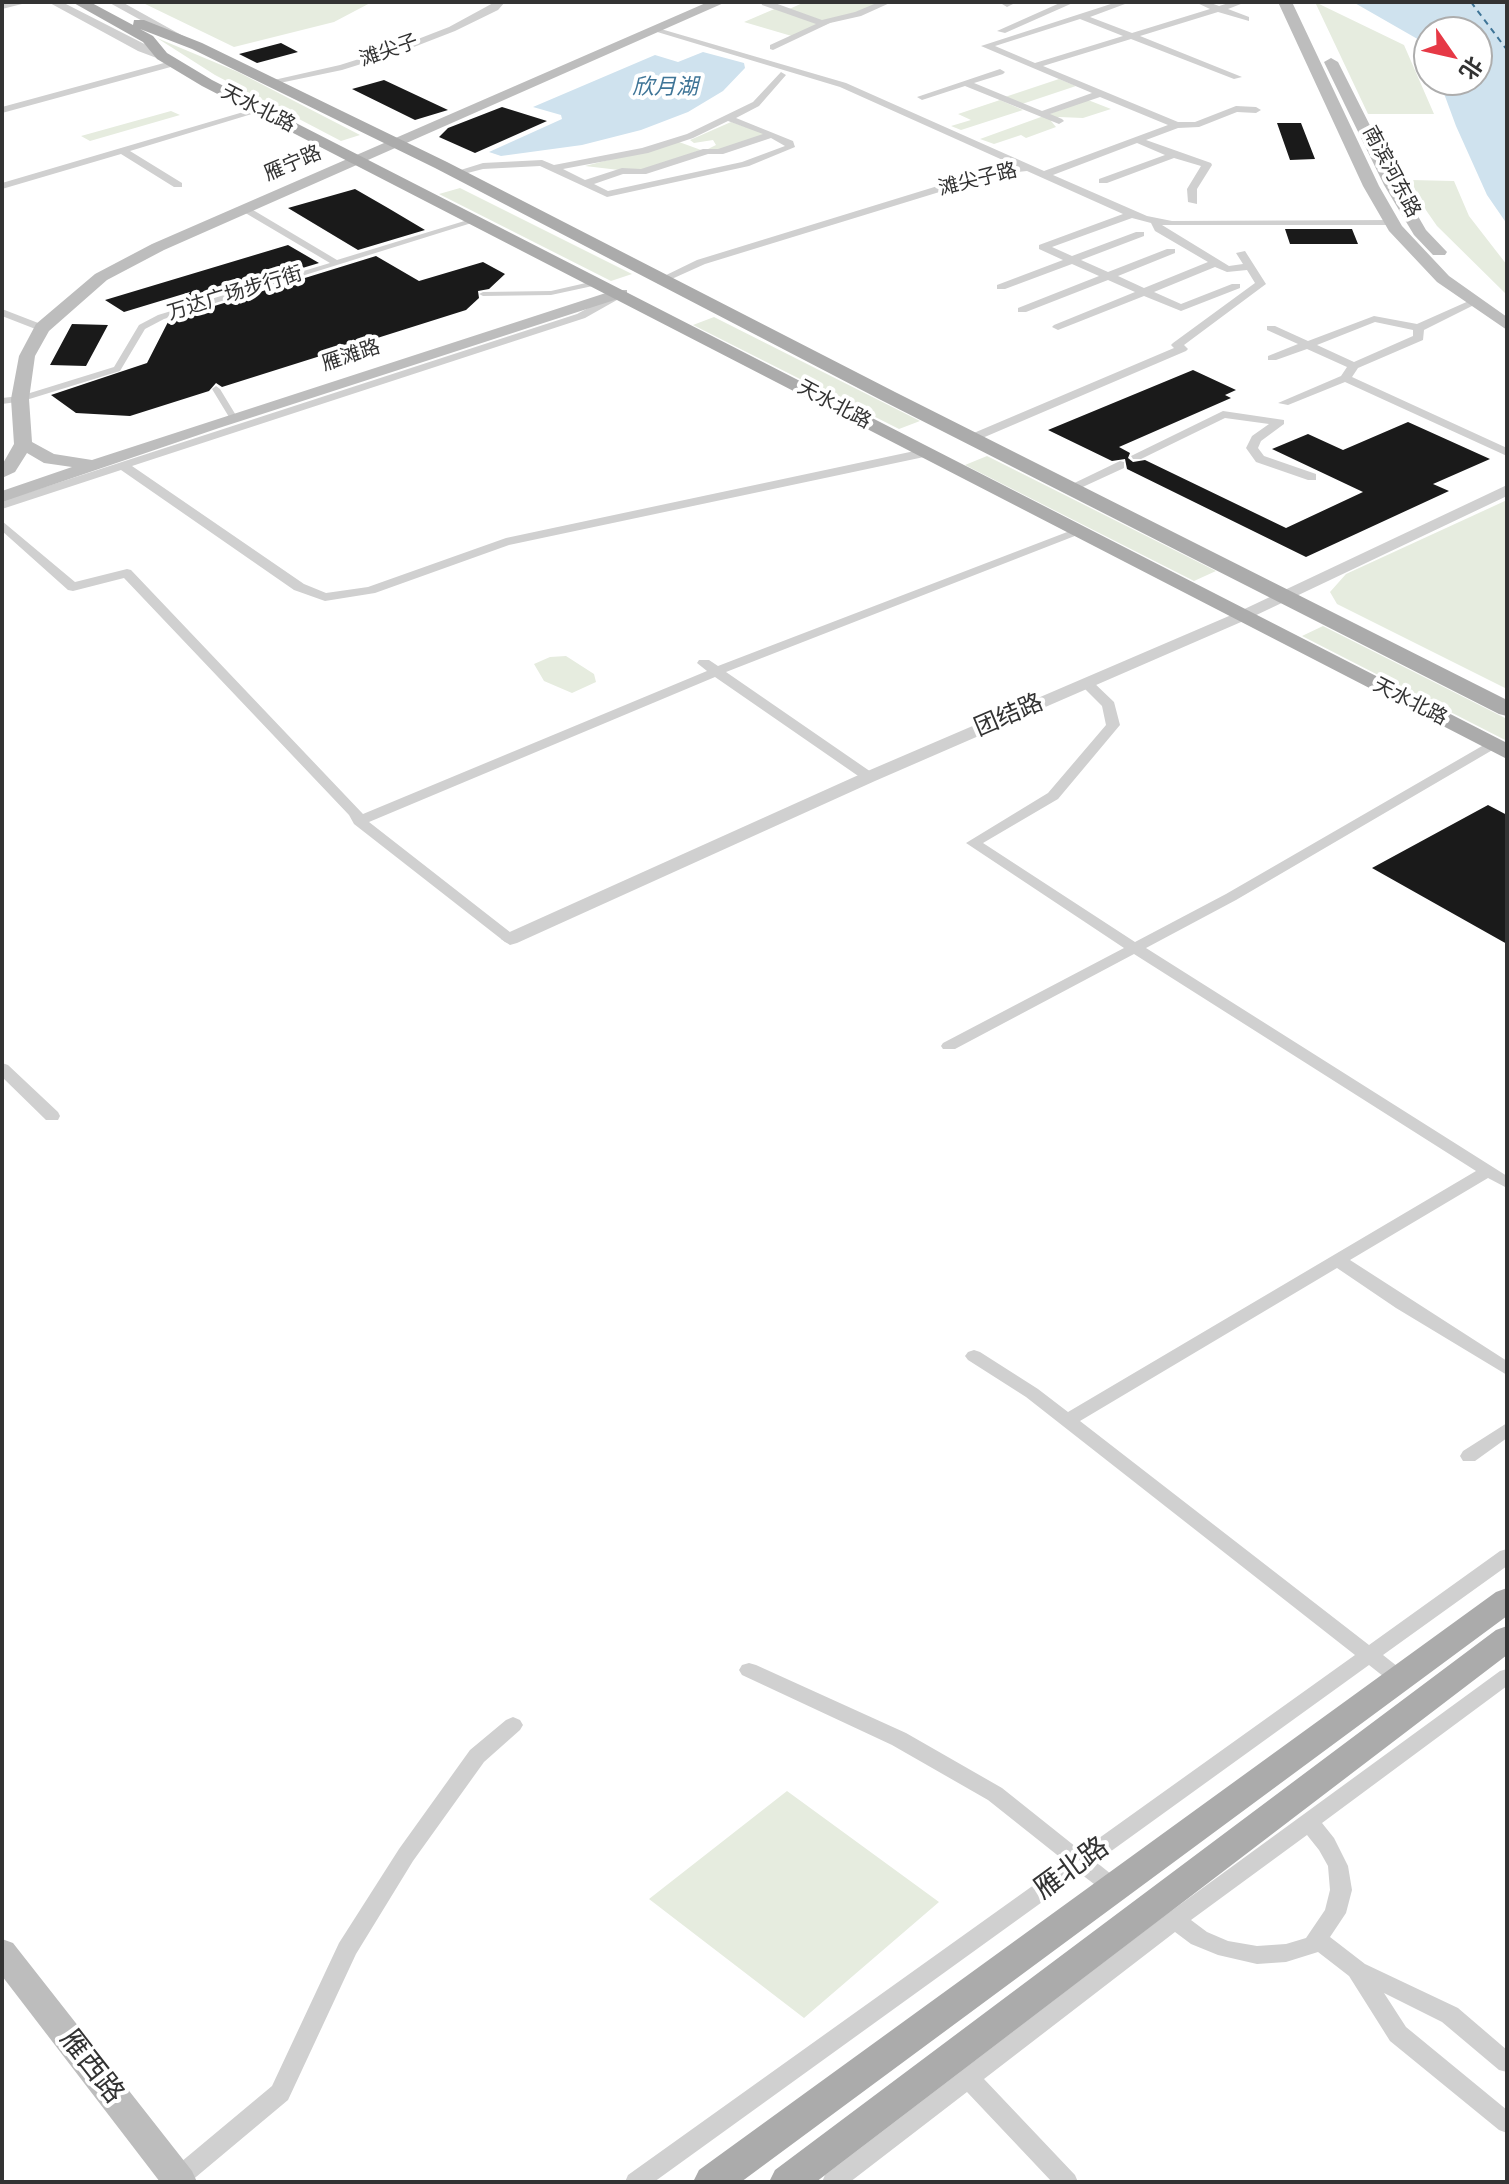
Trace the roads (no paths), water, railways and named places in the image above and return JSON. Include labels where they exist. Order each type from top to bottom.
[{"type":"main road","name":"天水北路","points":[[79,2],[148,39],[169,60],[260,110],[621,293],[924,453],[1501,749]]},
{"type":"main road","name":"天水北路","points":[[97,2],[161,34],[197,46],[456,173],[933,419],[1507,709]]},
{"type":"main road","name":"南滨河东路","points":[[1285,2],[1371,186],[1392,223],[1443,279],[1507,325]]},
{"type":"main road","points":[[1303,2],[1315,27]]},
{"type":"main road","name":"雁宁路","points":[[23,444],[20,399],[27,356],[42,328],[101,277],[158,247],[395,145],[710,3]]},
{"type":"main road","name":"南滨河东路","points":[[1327,53],[1392,185],[1420,232],[1465,279],[1507,310]]},
{"type":"main road","points":[[621,293],[661,280]]},
{"type":"main road","name":"雁滩路","points":[[2,497],[233,417],[621,293]]},
{"type":"main road","points":[[890,435],[925,433],[933,419]]},
{"type":"main road","points":[[924,453],[973,438]]},
{"type":"main road","points":[[2,473],[9,468],[23,444]]},
{"type":"main road","name":"雁滩路","points":[[23,444],[50,459],[95,463]]},
{"type":"main road","points":[[961,471],[957,459],[964,452],[1000,453]]},
{"type":"main road","points":[[1295,643],[1289,632],[1299,622],[1336,622]]},
{"type":"main road","name":"雁北路","points":[[712,2182],[1507,1600]]},
{"type":"main road","points":[[788,2182],[1507,1638]]},
{"type":"main road","name":"雁西路","points":[[2,1952],[178,2181]]},
{"type":"street","points":[[2,6],[18,2]]},
{"type":"street","points":[[54,2],[169,60]]},
{"type":"street","points":[[114,2],[197,46]]},
{"type":"street","name":"滩尖子","points":[[270,82],[342,67],[403,48],[452,29],[495,8],[500,2]]},
{"type":"street","points":[[767,2],[815,22],[826,23]]},
{"type":"street","points":[[773,47],[826,23],[887,2]]},
{"type":"street","points":[[1002,31],[1070,2]]},
{"type":"street","points":[[1200,2],[1246,19]]},
{"type":"street","points":[[1035,66],[1241,2]]},
{"type":"street","points":[[1120,4],[986,46],[1177,125]]},
{"type":"street","points":[[1080,16],[1237,77]]},
{"type":"street","points":[[657,29],[843,85],[1026,168],[1155,222],[1392,223]]},
{"type":"street","points":[[2,110],[169,60]]},
{"type":"street","points":[[922,97],[1000,72]]},
{"type":"street","points":[[552,168],[646,150],[690,136],[756,104],[781,75]]},
{"type":"street","points":[[965,83],[1059,121]]},
{"type":"street","points":[[1041,114],[1101,93]]},
{"type":"street","points":[[1042,175],[1177,125],[1196,125],[1236,109],[1256,110]]},
{"type":"street","points":[[2,186],[260,110]]},
{"type":"street","points":[[456,173],[483,166],[542,163],[607,194],[745,164],[790,147],[789,143],[730,119]]},
{"type":"street","points":[[583,184],[622,171],[638,173],[707,151],[719,152],[771,135]]},
{"type":"street","points":[[1137,140],[1207,165],[1192,189],[1198,224]]},
{"type":"street","points":[[121,150],[178,185]]},
{"type":"street","points":[[1103,181],[1174,155]]},
{"type":"street","name":"滩尖子路","points":[[661,280],[717,268],[1026,168]]},
{"type":"street","points":[[1178,193],[1193,202]]},
{"type":"street","points":[[245,209],[336,263]]},
{"type":"street","points":[[1132,214],[1043,247],[1181,308],[1236,286]]},
{"type":"street","name":"万达广场步行街","points":[[20,399],[117,369],[142,327],[161,317],[474,221]]},
{"type":"street","points":[[1155,222],[1159,229],[1227,269],[1250,267]]},
{"type":"street","points":[[1001,287],[1140,234]]},
{"type":"street","points":[[1022,310],[1171,251]]},
{"type":"street","points":[[973,438],[1182,349],[1177,345],[1261,284],[1241,253]]},
{"type":"street","points":[[1058,327],[1217,262]]},
{"type":"street","points":[[483,294],[551,293],[599,282]]},
{"type":"street","points":[[2,505],[581,316],[621,293]]},
{"type":"street","points":[[1272,358],[1374,319],[1418,328],[1475,302]]},
{"type":"street","points":[[2,312],[42,328]]},
{"type":"street","points":[[1271,328],[1354,366]]},
{"type":"street","points":[[1284,403],[1345,378],[1354,366],[1419,338],[1418,328]]},
{"type":"street","points":[[1345,378],[1507,452]]},
{"type":"street","points":[[216,389],[233,417]]},
{"type":"street","points":[[2,401],[20,399]]},
{"type":"street","points":[[1137,456],[1223,414],[1280,422],[1256,439],[1252,448],[1260,459],[1276,467],[1312,477]]},
{"type":"street","points":[[125,467],[299,587],[325,597],[354,595],[506,542],[924,453]]},
{"type":"street","points":[[1070,488],[1120,465]]},
{"type":"street","name":"团结路","points":[[510,939],[869,777],[1242,616],[1507,490]]},
{"type":"street","points":[[2,525],[73,587],[127,573],[355,813],[359,821],[510,939]]},
{"type":"street","points":[[359,821],[718,671],[1079,532]]},
{"type":"street","points":[[522,551],[532,537]]},
{"type":"street","points":[[704,663],[869,777]]},
{"type":"street","points":[[1086,683],[1109,705],[1113,725],[1053,796],[973,843],[1277,1040],[1507,1183]]},
{"type":"street","points":[[949,1046],[1139,948],[1501,749]]},
{"type":"street","points":[[2,1068],[52,1116]]},
{"type":"street","points":[[1067,1421],[1488,1171]]},
{"type":"street","points":[[1339,1261],[1507,1369]]},
{"type":"street","points":[[974,1356],[1032,1393],[1400,1679]]},
{"type":"street","points":[[1469,1456],[1507,1429]]},
{"type":"street","name":"雁北路","points":[[636,2182],[1507,1556]]},
{"type":"street","points":[[749,1670],[899,1739],[995,1794],[1114,1888]]},
{"type":"street","points":[[833,2182],[1175,1920],[1507,1676]]},
{"type":"street","points":[[178,2181],[280,2093],[347,1949],[394,1873],[477,1756],[513,1725]]},
{"type":"street","points":[[1175,1920],[1199,1938],[1226,1949],[1257,1955],[1286,1953],[1313,1945],[1335,1913],[1341,1890],[1338,1866],[1309,1823]]},
{"type":"street","points":[[1317,1939],[1357,1970],[1450,2015],[1507,2063]]},
{"type":"street","points":[[1357,1970],[1398,2034],[1507,2123]]},
{"type":"street","points":[[968,2078],[1067,2182]]},
{"type":"water","points":[[1353,2],[1507,2],[1507,224],[1487,195],[1445,96],[1493,96],[1493,16],[1413,16],[1413,36]]},
{"type":"water","name":"欣月湖","points":[[703,52],[744,63],[745,68],[723,91],[688,112],[641,130],[582,145],[501,156],[489,152],[562,119],[561,115],[533,107],[655,55],[678,62]]}]
